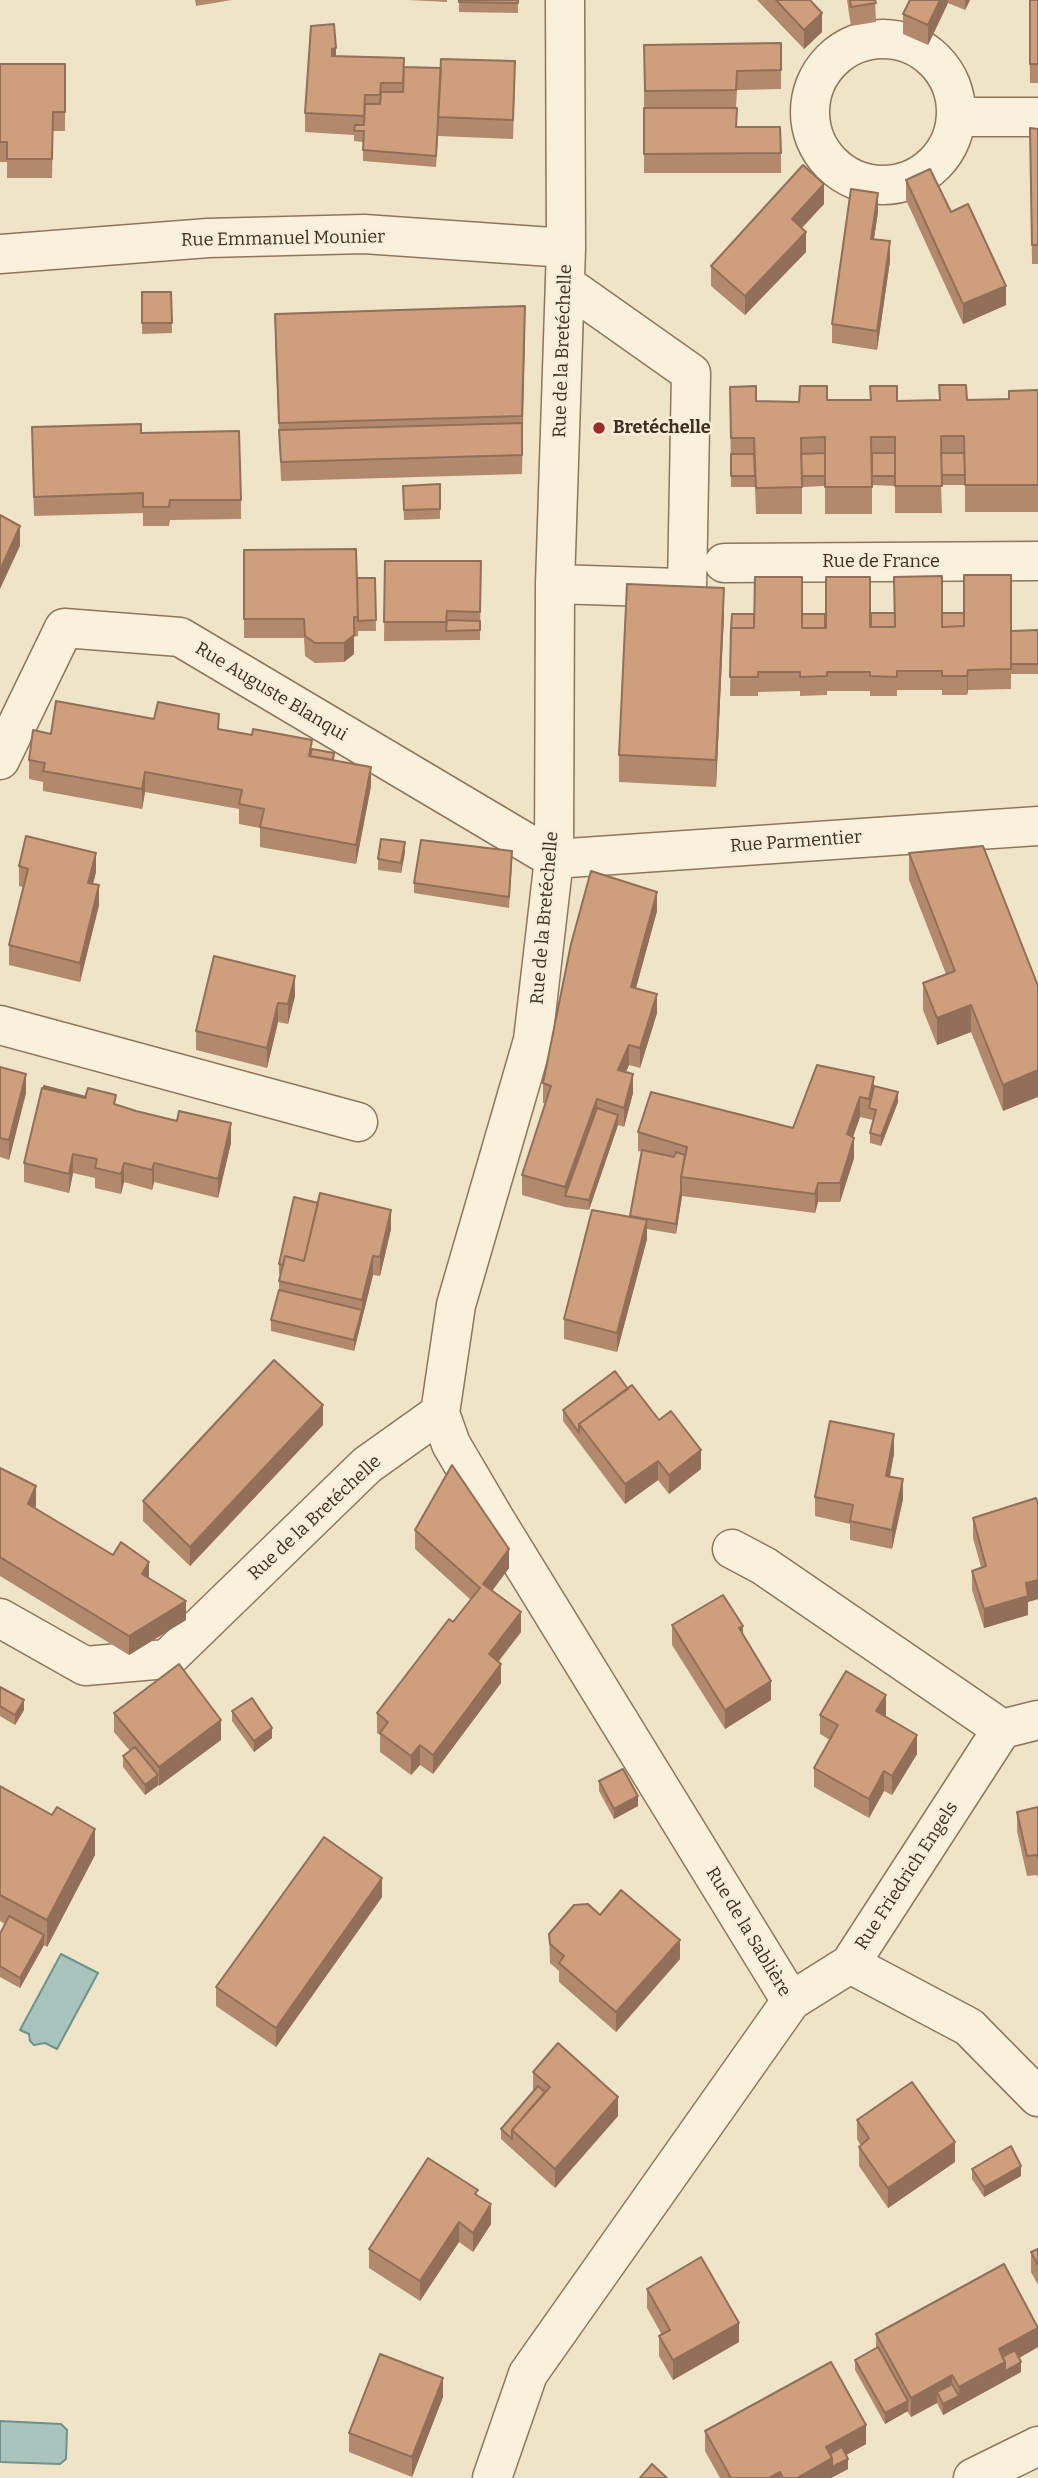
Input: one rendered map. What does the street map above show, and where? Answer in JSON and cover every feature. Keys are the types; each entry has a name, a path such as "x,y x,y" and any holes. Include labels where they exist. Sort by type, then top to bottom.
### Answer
{"street":[{"name":"Rue de la Bretéchelle","path":"0,1618 85,1666 167,1659 367,1465 440,1413 456,1305 533,1040 554,859 555,584 566,266 565,0"},
{"path":"956,117 1038,117"},
{"name":"Rue Emmanuel Mounier","path":"0,254 208,238 364,234 566,266"},
{"path":"566,266 691,373 711,580"},
{"name":"Rue de France","path":"555,584 711,580 1038,561"},
{"name":"Rue Auguste Blanqui","path":"0,760 64,628 180,637 554,859"},
{"name":"Rue Parmentier","path":"554,859 1038,826"},
{"path":"0,1024 358,1122"},
{"name":"Rue de la Sablière","path":"440,1413 451,1444 495,1519 791,2001 528,2374 492,2478"},
{"name":"Rue Friedrich Engels","path":"733,1549 1020,1725 850,1964 791,2001"},
{"path":"850,1964 969,2026 1038,2097"},
{"path":"980,2476 1038,2446"}],"water":[{"path":"61,1954 98,1973 57,2049 45,2043 34,2045 29,2034 20,2030"},
{"path":"0,2421 61,2424 67,2430 66,2459 60,2464 0,2462"}],"building":[{"path":"518,0 518,3 459,2"},
{"path":"776,0 810,0 822,13 804,30"},
{"path":"850,0 875,0 876,3 851,7"},
{"path":"910,0 940,0 928,25 903,14"},
{"path":"1030,0 1038,0 1038,64 1030,64"},
{"path":"334,24 336,48 332,49 332,56 404,58 403,83 381,83 380,95 365,95 364,116 305,113 311,26"},
{"path":"781,43 781,70 737,71 736,90 645,91 644,45"},
{"path":"441,59 515,61 513,120 438,117"},
{"path":"0,64 65,64 65,112 53,112 52,159 7,159 7,142 0,142"},
{"path":"404,67 441,68 436,156 363,150 364,131 354,131 355,125 364,125 365,104 380,104 381,92 403,92"},
{"path":"644,108 737,108 736,127 780,127 781,153 644,154"},
{"path":"1030,128 1038,129 1038,245 1032,245"},
{"path":"803,165 824,184 792,219 806,232 745,296 711,266"},
{"path":"930,169 951,212 968,204 1006,286 963,304 906,180"},
{"path":"851,189 878,193 871,239 890,241 877,331 832,324"},
{"path":"142,292 171,292 172,323 142,323"},
{"path":"525,306 522,416 279,423 275,314"},
{"path":"939,385 966,385 967,400 1009,399 1009,391 1038,390 1038,485 965,485 964,436 941,436 942,486 895,486 895,437 871,437 872,487 825,487 825,437 801,438 802,487 756,488 754,438 731,438 730,387 756,386 756,401 799,402 800,386 827,386 827,400 871,400 870,386 897,386 897,401 940,400"},
{"path":"522,423 522,455 281,462 279,430"},
{"path":"141,424 141,433 239,431 241,500 170,500 169,507 143,507 143,493 34,497 32,427"},
{"path":"825,453 825,476 802,476 801,454"},
{"path":"872,453 895,453 895,476 872,476"},
{"path":"941,453 964,453 965,475 942,475"},
{"path":"731,454 754,454 755,476 731,476"},
{"path":"440,484 440,509 404,510 403,486"},
{"path":"0,515 20,526 0,570"},
{"path":"356,549 358,617 354,617 354,635 344,643 315,643 305,636 304,619 244,619 244,550"},
{"path":"385,561 481,561 480,612 447,611 446,622 384,622"},
{"path":"964,575 1011,575 1011,669 968,670 967,676 942,676 942,671 897,671 897,677 870,676 870,672 827,672 827,676 800,677 800,672 758,672 758,677 730,677 731,628 754,628 755,577 802,577 802,628 826,628 826,577 870,577 870,627 895,627 894,577 942,576 942,627 964,626"},
{"path":"357,578 375,578 376,620 358,621"},
{"path":"627,584 724,588 716,760 619,755"},
{"path":"871,613 895,613 895,627 871,627"},
{"path":"942,613 964,613 964,626 942,627"},
{"path":"732,614 754,614 754,628 731,628"},
{"path":"802,614 825,614 825,628 802,628"},
{"path":"447,620 480,621 480,630 446,631"},
{"path":"1038,630 1038,664 1011,664 1011,631"},
{"path":"56,701 154,719 158,702 219,714 218,729 252,735 253,729 312,740 309,756 371,767 356,845 260,827 264,809 239,804 242,790 145,772 142,789 43,771 45,763 29,760 33,730 51,734"},
{"path":"312,749 334,753 333,760 310,756"},
{"path":"26,836 96,853 88,883 99,885 80,963 9,945 28,869 19,866"},
{"path":"381,839 405,842 401,863 378,859"},
{"path":"421,840 512,851 509,897 414,883"},
{"path":"983,846 1038,986 1038,1070 1003,1085 971,1005 937,1018 923,983 955,971 909,853"},
{"path":"591,871 657,892 631,987 657,994 640,1048 629,1045 618,1070 633,1074 624,1108 597,1099 565,1187 522,1175 551,1086 543,1083 571,944"},
{"path":"214,956 295,976 288,1004 278,1003 267,1048 196,1031"},
{"path":"817,1065 874,1077 869,1099 860,1097 847,1134 854,1138 840,1183 818,1183 815,1194 681,1177 687,1147 638,1132 651,1092 793,1128"},
{"path":"0,1067 26,1074 9,1140 0,1138"},
{"path":"44,1086 86,1097 44,1088"},
{"path":"874,1086 898,1092 881,1136 870,1133 876,1110 869,1108"},
{"path":"42,1088 85,1098 88,1088 116,1095 114,1104 136,1111 177,1121 179,1111 231,1123 218,1179 154,1163 152,1170 124,1163 121,1174 95,1168 97,1159 73,1154 69,1174 24,1163"},
{"path":"597,1108 618,1115 589,1200 565,1196"},
{"path":"642,1150 674,1157 676,1152 685,1155 676,1224 630,1216"},
{"path":"320,1193 391,1210 380,1257 373,1256 362,1300 279,1281 285,1256 304,1261"},
{"path":"294,1197 318,1203 304,1261 285,1256 283,1265 279,1264"},
{"path":"592,1210 647,1220 617,1333 564,1319"},
{"path":"279,1290 362,1310 354,1340 271,1320"},
{"path":"274,1360 323,1405 190,1547 143,1501"},
{"path":"615,1371 628,1389 579,1424 579,1433 563,1410"},
{"path":"632,1385 659,1420 671,1411 701,1450 669,1475 658,1461 625,1484 579,1424"},
{"path":"830,1421 894,1434 886,1476 903,1479 892,1530 850,1521 853,1505 815,1497"},
{"path":"452,1465 509,1549 483,1584 521,1612 489,1654 501,1664 433,1755 420,1745 411,1756 380,1733 388,1722 377,1713 449,1619 453,1622 480,1588 415,1530"},
{"path":"0,1468 36,1486 28,1504 113,1555 121,1542 149,1562 142,1574 186,1601 129,1636 0,1557"},
{"path":"1036,1498 1038,1580 1026,1583 1028,1596 984,1609 972,1571 986,1566 973,1518"},
{"path":"723,1595 743,1626 739,1628 771,1681 725,1710 672,1625"},
{"path":"179,1664 221,1720 159,1767 114,1713"},
{"path":"846,1671 886,1695 876,1711 917,1735 892,1776 884,1771 869,1799 814,1768 838,1725 820,1715"},
{"path":"0,1687 24,1700 15,1715 0,1706"},
{"path":"252,1698 272,1728 254,1741 232,1711"},
{"path":"135,1747 158,1775 145,1785 123,1756"},
{"path":"623,1769 638,1796 614,1809 599,1781"},
{"path":"0,1786 52,1815 57,1807 95,1829 47,1920 0,1895"},
{"path":"1038,1807 1038,1858 1037,1855 1027,1856 1017,1812"},
{"path":"324,1837 382,1878 276,2028 216,1987"},
{"path":"621,1890 680,1940 616,2012 559,1963 564,1956 550,1944 549,1934 574,1905 588,1904 600,1915"},
{"path":"9,1916 44,1935 20,1978 0,1966 0,1934"},
{"path":"558,2043 618,2097 555,2169 512,2130 550,2087 533,2072"},
{"path":"912,2082 955,2142 888,2188 859,2147 869,2138 857,2120"},
{"path":"538,2086 545,2092 512,2130 512,2139 501,2129"},
{"path":"1011,2146 1021,2166 984,2187 972,2169"},
{"path":"428,2158 478,2190 475,2194 491,2204 473,2233 459,2222 420,2281 369,2249"},
{"path":"1038,2249 1038,2265 1031,2252"},
{"path":"701,2257 739,2323 673,2360 659,2336 670,2330 647,2289"},
{"path":"1004,2264 1038,2328 999,2349 1005,2362 959,2387 952,2375 911,2398 876,2334"},
{"path":"878,2347 908,2401 885,2413 855,2360"},
{"path":"1015,2350 1021,2362 1005,2371 1002,2357"},
{"path":"380,2354 443,2378 412,2457 349,2433"},
{"path":"831,2362 866,2425 826,2447 832,2458 797,2478 783,2478 780,2472 769,2478 731,2478 705,2431"},
{"path":"952,2384 959,2396 943,2404 937,2392"},
{"path":"842,2447 848,2459 832,2467 830,2454"},
{"path":"652,2464 667,2478 640,2478"}],"place":[{"name":"Bretéchelle","path":"599,428"}]}
